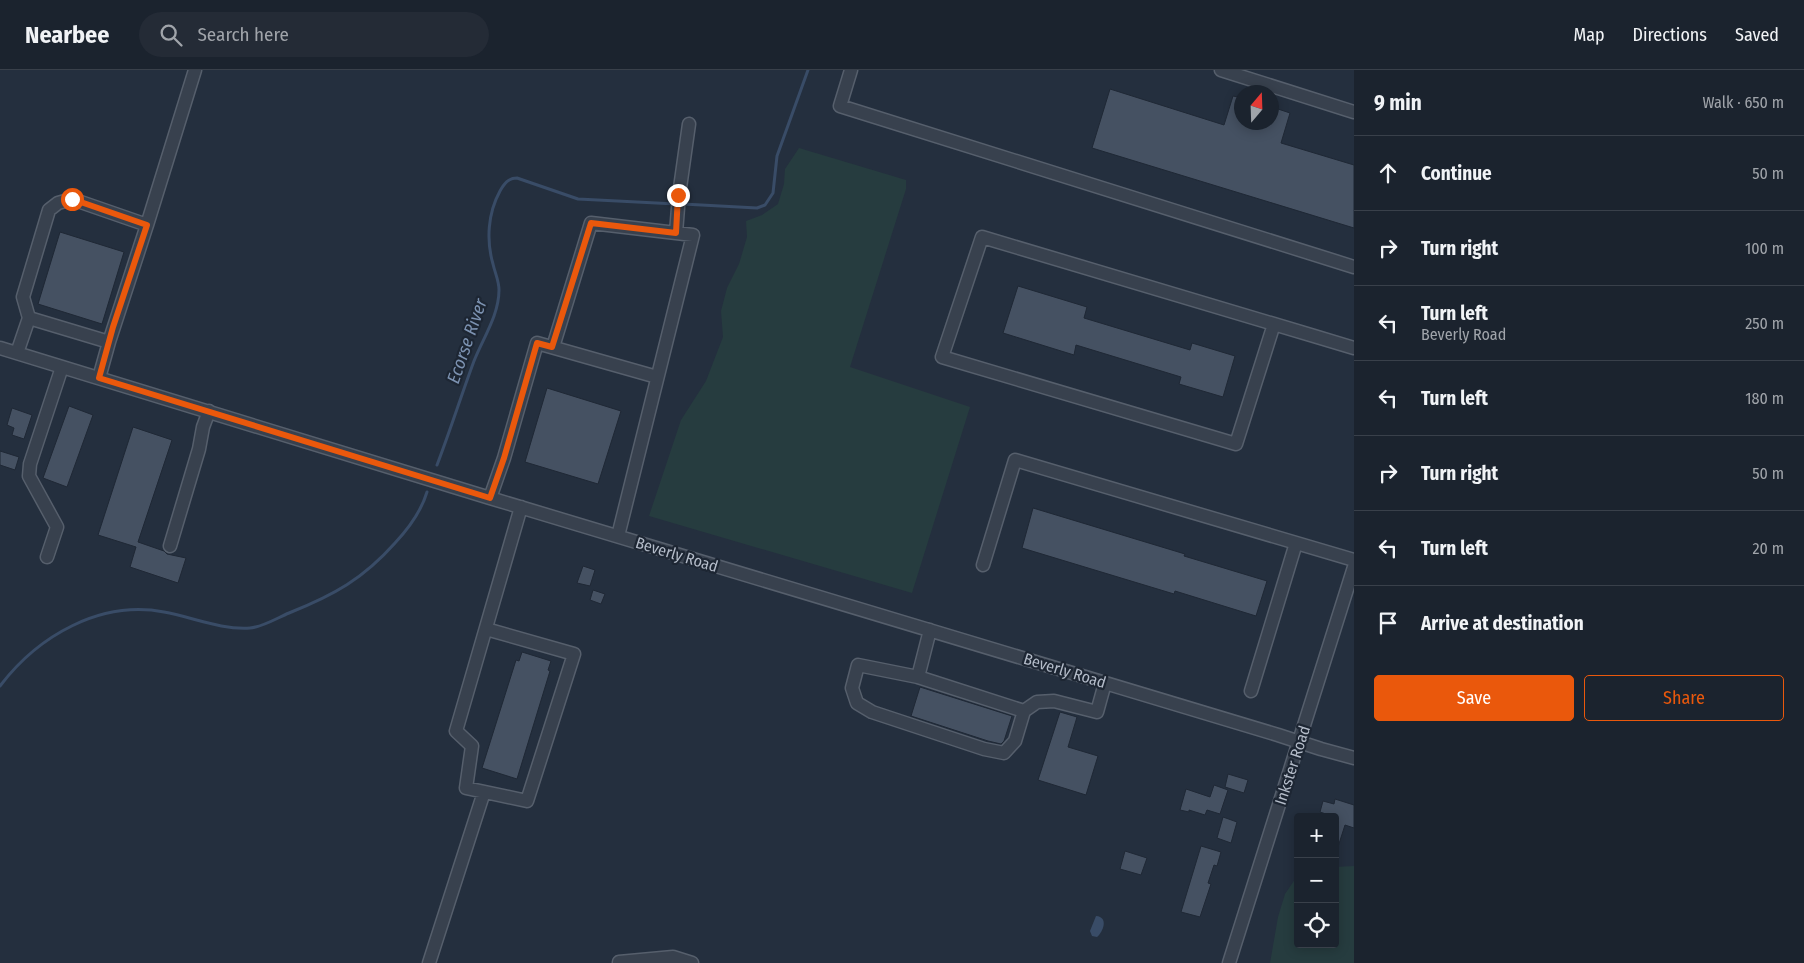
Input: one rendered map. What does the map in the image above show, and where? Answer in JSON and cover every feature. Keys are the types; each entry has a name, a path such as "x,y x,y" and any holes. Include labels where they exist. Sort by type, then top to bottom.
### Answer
{"street":[{"path":"99,378 195,70"},
{"path":"851,70 840,106 1354,267"},
{"path":"1221,70 1354,112"},
{"path":"676,233 678,195 689,124"},
{"path":"17,353 29,318 23,297 49,210 58,203 72,199 147,225"},
{"path":"552,347 591,223 693,235 618,536"},
{"path":"1274,324 1236,444 942,357 982,237 1274,324 1354,348"},
{"path":"29,318 109,342"},
{"path":"490,498 504,458 537,343 657,377"},
{"name":"Beverly Road","path":"0,348 490,498 1354,758"},
{"path":"47,557 57,527 29,476 30,464 62,367"},
{"path":"170,546 199,449 202,427 208,411"},
{"path":"982,565 1015,460 1354,560"},
{"path":"486,629 574,654 527,801 466,788 472,746 456,730 521,507"},
{"path":"1250,691 1296,543"},
{"name":"Inkster Road","path":"1229,963 1354,567"},
{"path":"918,677 930,630"},
{"path":"1024,711 918,677 858,665 852,688 857,703 872,712 984,749 1004,752 1015,741 1024,711 1037,702 1054,701 1097,712 1105,683"},
{"path":"429,963 484,792"},
{"path":"619,962 673,957 692,963"}],"green space":[{"path":"799,148 906,180 906,189 850,367 970,407 912,593 649,516 681,420 706,381 723,337 721,311 727,288 739,264 747,237 746,221 762,215 778,204 784,184 785,169"},
{"path":"1354,866 1354,963 1270,963 1278,917 1285,894 1294,881 1294,948 1339,948 1339,867"}],"water":[{"path":"1096,916 1100,917 1104,922 1103,928 1097,937 1092,936 1090,931"}],"building":[{"path":"1110,89 1224,125 1234,96 1234,130 1279,130 1279,109 1290,113 1281,143 1354,165 1354,228 1092,148"},
{"path":"60,232 124,252 102,324 38,304"},
{"path":"1018,286 1087,307 1084,318 1190,350 1192,343 1235,356 1223,397 1179,384 1181,377 1076,345 1074,355 1003,333"},
{"path":"547,388 621,411 598,484 525,462"},
{"path":"69,406 93,415 67,487 43,478"},
{"path":"12,408 32,415 24,439 12,435 14,428 7,425"},
{"path":"133,427 172,440 138,542 164,551 167,554 186,558 178,583 130,567 136,547 98,535"},
{"path":"0,451 19,457 15,470 0,465"},
{"path":"1033,508 1267,581 1256,616 1175,591 1174,594 1022,548"},
{"path":"583,566 595,570 590,586 577,583"},
{"path":"593,590 605,594 601,604 590,600"},
{"path":"522,652 551,661 548,670 550,671 517,779 482,768 516,660 519,661"},
{"path":"920,687 1012,716 1004,741 1001,744 988,741 911,716"},
{"path":"1060,712 1077,717 1068,747 1098,756 1086,795 1038,780"},
{"path":"1228,774 1248,780 1244,793 1225,787"},
{"path":"1214,785 1228,790 1220,814 1207,810 1205,815 1189,810 1189,812 1180,810 1186,789 1210,797"},
{"path":"1335,799 1354,805 1354,828 1345,825 1339,844 1339,813 1320,812 1323,801 1334,804"},
{"path":"1223,817 1237,822 1231,843 1217,838"},
{"path":"1201,846 1221,852 1217,866 1214,865 1208,883 1211,884 1200,917 1181,912"},
{"path":"1125,851 1147,858 1141,875 1120,869"}],"waterway":[{"name":"Ecorse River","path":"683,204 757,208 765,205 773,193 777,156 808,70"},
{"name":"Ecorse River","path":"437,465 474,361 496,308 499,287 489,246 489,227 496,199 505,184 509,180 517,178 578,199 676,204"},
{"name":"Ecorse River","path":"0,686 15,668 52,637 94,617 117,611 140,610 175,614 228,627 250,628 265,624 320,600 347,585 383,556 414,519 427,492"}],"route":[{"path":"72,199 147,225 113,327 99,378 490,498 504,458 537,343 552,347 591,223 676,233 678,195"}]}
